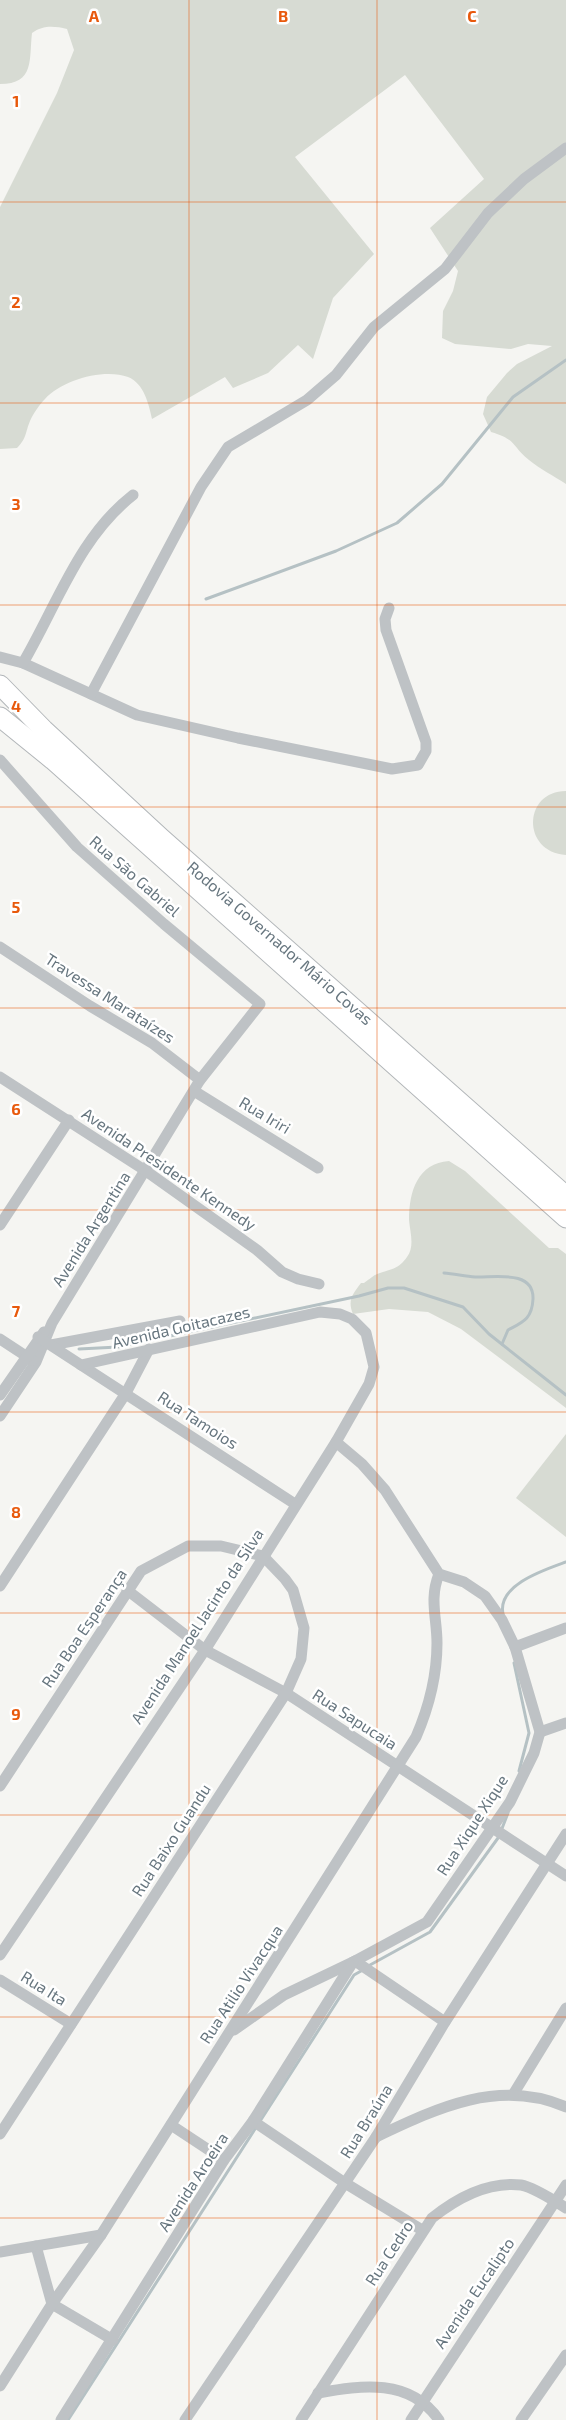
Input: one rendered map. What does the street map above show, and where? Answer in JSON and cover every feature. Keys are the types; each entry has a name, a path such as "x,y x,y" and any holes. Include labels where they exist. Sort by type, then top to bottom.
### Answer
{"main road":[{"name":"Rodovia Governador Mário Covas","path":"0,685 44,730 161,838 566,1196"},
{"name":"Rodovia Governador Mário Covas","path":"0,717 53,760 566,1218"}],"street":[{"path":"90,694 200,487 228,446 307,400 336,375 374,327 445,269 488,213 524,179 566,148"},
{"path":"24,662 74,568 99,528 118,507 133,495"},
{"path":"0,657 24,662 137,715 238,738 392,769 418,765 426,752 426,742 386,630 385,619 389,608"},
{"name":"Rua São Gabriel","path":"0,760 76,847 260,1004"},
{"name":"Travessa Marataízes","path":"0,947 90,1006 152,1043 200,1080"},
{"name":"Avenida Argentina","path":"0,1395 45,1342 52,1324 200,1080 260,1004"},
{"name":"Avenida Presidente Kennedy","path":"0,1078 69,1120 146,1171 258,1250 282,1272 298,1279 319,1284"},
{"name":"Rua Iriri","path":"194,1091 318,1168"},
{"path":"0,1225 69,1120"},
{"name":"Avenida Goitacazes","path":"81,1366 149,1349 320,1312 340,1314"},
{"name":"Avenida Manoel Jacinto da Silva","path":"0,1955 205,1650 295,1504 336,1442 370,1384 374,1367 366,1333 352,1320 340,1314"},
{"path":"45,1342 180,1322"},
{"path":"0,1340 31,1359"},
{"path":"45,1342 81,1366"},
{"path":"0,1586 126,1393 149,1349"},
{"name":"Avenida Argentina","path":"0,1416 31,1359"},
{"name":"Rua Tamoios","path":"81,1366 126,1393 295,1504"},
{"path":"336,1442 362,1464 385,1490 439,1574 464,1582 485,1596 502,1620 515,1647 540,1732 566,1724"},
{"name":"Rua Boa Esperança","path":"0,1786 141,1571 188,1546 221,1546 263,1556"},
{"name":"Rua Baixo Guandu","path":"0,2134 286,1694 301,1659 304,1628 293,1590 276,1567 263,1556"},
{"name":"Rua Atilio Vivacqua","path":"0,2386 52,2304 101,2235 400,1766 416,1737 428,1710 434,1684 437,1643 433,1589 439,1574"},
{"name":"Rua Sapucaia","path":"127,1590 205,1650 286,1694 400,1766 566,1876"},
{"path":"515,1647 566,1628"},
{"name":"Rua Xique Xique","path":"229,2034 284,1995 354,1961 427,1922 510,1802 530,1761 540,1732"},
{"name":"Rua Braúna","path":"185,2420 376,2137 445,2022 566,1834"},
{"path":"354,1961 445,2022"},
{"name":"Avenida Aroeira","path":"62,2420 224,2160 258,2124 354,1961"},
{"name":"Rua Ita","path":"0,1980 71,2024"},
{"path":"514,2093 566,2008"},
{"path":"376,2137 426,2113 480,2097 514,2093 566,2107"},
{"path":"258,2124 345,2183 422,2230"},
{"path":"171,2125 224,2160"},
{"name":"Rua Cedro","path":"301,2420 422,2230 432,2218 453,2202 486,2187 522,2185 566,2208"},
{"name":"Avenida Eucalipto","path":"412,2420 566,2185"},
{"path":"0,2252 101,2235"},
{"path":"36,2246 52,2304 113,2340"},
{"path":"521,2420 566,2355"},
{"path":"318,2393 374,2386 396,2390 423,2401 439,2420"}],"shaded area":[{"path":"0,0 566,0 566,484 529,460 506,438 491,432 483,414 487,397 507,373 517,364 552,346 528,344 511,349 455,344 442,338 443,311 453,291 458,271 430,228 484,179 405,75 295,157 374,254 333,298 313,359 298,345 268,373 233,388 225,377 152,419 142,389 134,380 128,377 107,374 72,381 52,392 39,406 30,421 24,438 17,448 0,449 0,207 57,93 74,50 67,29 49,27 36,30 32,33 30,61 25,75 11,83 0,84"},
{"path":"566,791 566,855 551,851 541,844 535,833 533,822 535,810 542,801 552,794"},
{"path":"449,1161 465,1171 549,1248 558,1248 566,1254 566,1408 461,1329 428,1312 389,1309 353,1314 351,1301 353,1294 361,1283 396,1267 403,1262 409,1253 411,1234 409,1209 417,1180 430,1167"},
{"path":"566,1434 566,1537 516,1498"}],"waterway":[{"path":"206,599 336,551 397,523 442,484 513,397 566,360"},
{"path":"444,1273 475,1277 511,1277 520,1279 532,1289 533,1299 529,1315 522,1322 508,1330 502,1344"},
{"path":"79,1349 118,1347 359,1296 388,1288 404,1288 463,1307 489,1334 566,1395"},
{"path":"503,1614 503,1604 507,1595 514,1587 535,1574 566,1562"},
{"path":"514,1663 529,1733 519,1771"},
{"path":"501,1831 508,1813"},
{"path":"370,1965 430,1932 498,1838"},
{"path":"68,2420 354,1975 361,1971"}]}
